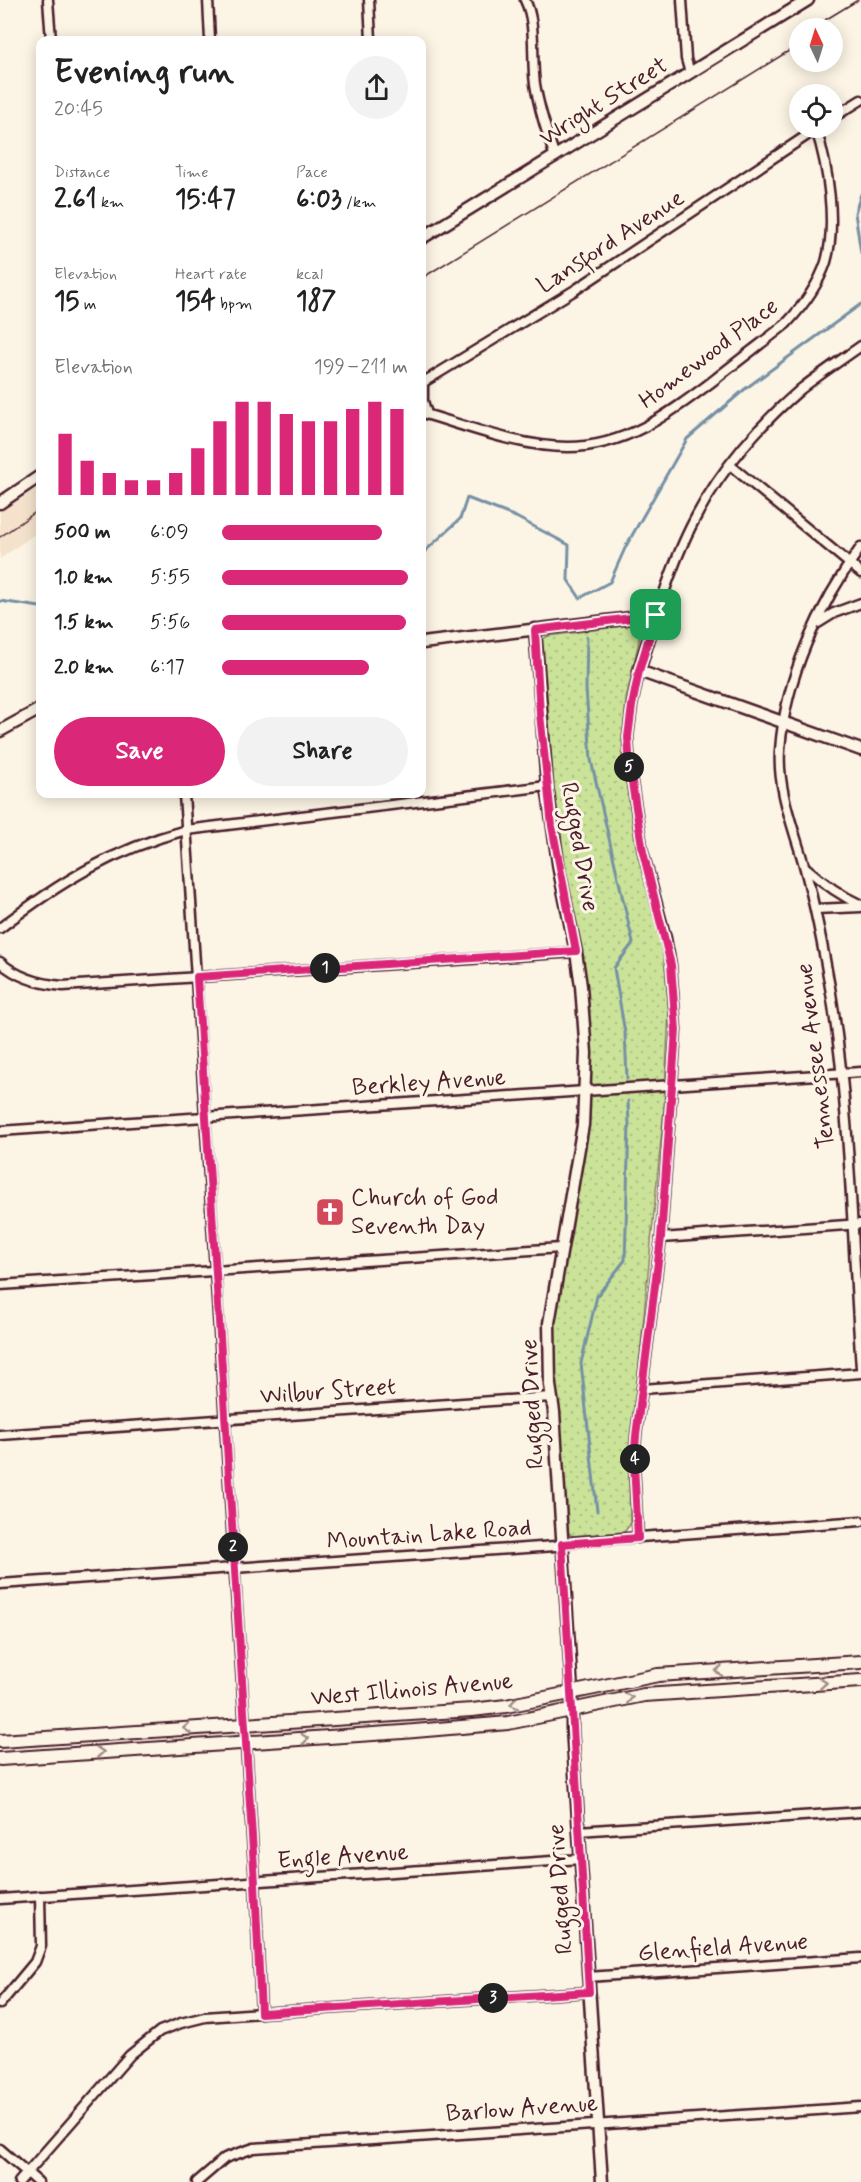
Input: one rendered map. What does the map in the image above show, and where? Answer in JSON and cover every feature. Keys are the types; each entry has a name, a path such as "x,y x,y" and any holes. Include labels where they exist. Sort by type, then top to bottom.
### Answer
{"main road":[{"name":"West Illinois Avenue","path":"0,1741 506,1706 658,1675 861,1662"},
{"path":"742,1670 744,1688"},
{"name":"West Illinois Avenue","path":"0,1759 508,1723 644,1695 861,1681"},
{"path":"403,1714 404,1732"},
{"path":"75,1736 76,1754"}],"street":[{"path":"48,0 51,36"},
{"path":"208,0 210,36"},
{"path":"369,0 372,36"},
{"path":"525,0 531,24 540,111 555,157"},
{"path":"682,0 686,58 690,73"},
{"name":"Wright Street","path":"426,236 807,0"},
{"path":"843,111 861,100"},
{"name":"Lansford Avenue","path":"426,381 575,290 802,138"},
{"name":"Homewood Place","path":"426,414 520,441 568,447 600,444 629,435 669,414 786,324 803,306 816,284 826,262 830,239 830,204 820,138"},
{"path":"638,1538 634,1464 661,1238 676,1030 671,965 643,852 630,770 628,737 632,706 639,671 656,615 682,546 696,517 730,465 764,425 801,389 861,346"},
{"path":"730,465 861,573"},
{"path":"0,503 36,479"},
{"name":"Tennessee Avenue","path":"861,547 849,564 817,623 788,695 780,754 789,819 816,909 842,1074 856,1224 861,1368"},
{"path":"817,623 834,613 861,603"},
{"path":"426,643 656,615"},
{"name":"Rugged Drive","path":"535,630 547,786 559,870 576,951 584,1020 583,1125 549,1323 551,1397 572,1692 578,1831 602,2182"},
{"path":"639,671 861,750"},
{"path":"0,731 36,712"},
{"path":"0,928 61,884 98,862 137,845 186,831 547,786"},
{"path":"184,798 245,1724 261,2013"},
{"path":"804,866 840,896 861,906"},
{"path":"816,909 861,906"},
{"path":"0,962 22,977 41,984 63,986 576,951"},
{"name":"Berkley Avenue","path":"0,1131 861,1072"},
{"path":"661,1238 856,1224"},
{"path":"0,1285 561,1248"},
{"path":"642,1389 861,1373"},
{"name":"Wilbur Street","path":"0,1435 551,1397"},
{"name":"Mountain Lake Road","path":"0,1584 235,1569 861,1521"},
{"path":"578,1831 861,1812"},
{"name":"Engle Avenue","path":"0,1899 581,1859"},
{"path":"0,2004 35,1962 41,1946 40,1896"},
{"name":"Glenfield Avenue","path":"588,1977 861,1958"},
{"path":"19,2182 130,2055 160,2031 181,2023 205,2017 589,1992"},
{"name":"Barlow Avenue","path":"197,2182 225,2158 255,2148 861,2107"},
{"path":"0,2149 38,2182"}],"shaded area":[{"path":"36,489 36,533 0,559 0,512"}],"green space":[{"path":"631,625 640,630 640,636 626,699 622,755 638,855 665,963 669,1012 664,1109 629,1469 630,1525 624,1532 572,1536 566,1530 554,1364 555,1322 564,1254 590,1116 589,1025 586,976 565,869 548,750 541,644 548,636"}],"waterway":[{"path":"861,194 855,213 861,253"},
{"path":"426,550 460,519 467,498 516,517 569,545 568,580 580,598 610,582 626,546 687,439 745,389 861,304"},
{"path":"0,601 36,606"},
{"path":"587,637 586,688 591,760 633,943 614,968 625,1033 627,1079"},
{"path":"597,1511 581,1363 597,1296 625,1260 628,1101"}],"tram line":[{"path":"828,18 858,0"},
{"path":"426,276 789,51"},
{"path":"0,537 36,512"}],"place":[{"name":"Church of God Seventh Day","path":"330,1212"}],"route":[{"path":"656,615 639,671 628,737 636,818 671,965 676,1030 661,1238 636,1436 634,1464 638,1538 562,1544 589,1992 261,2013 255,1883 197,977 576,951 552,826 540,714 535,630 656,615"}]}
